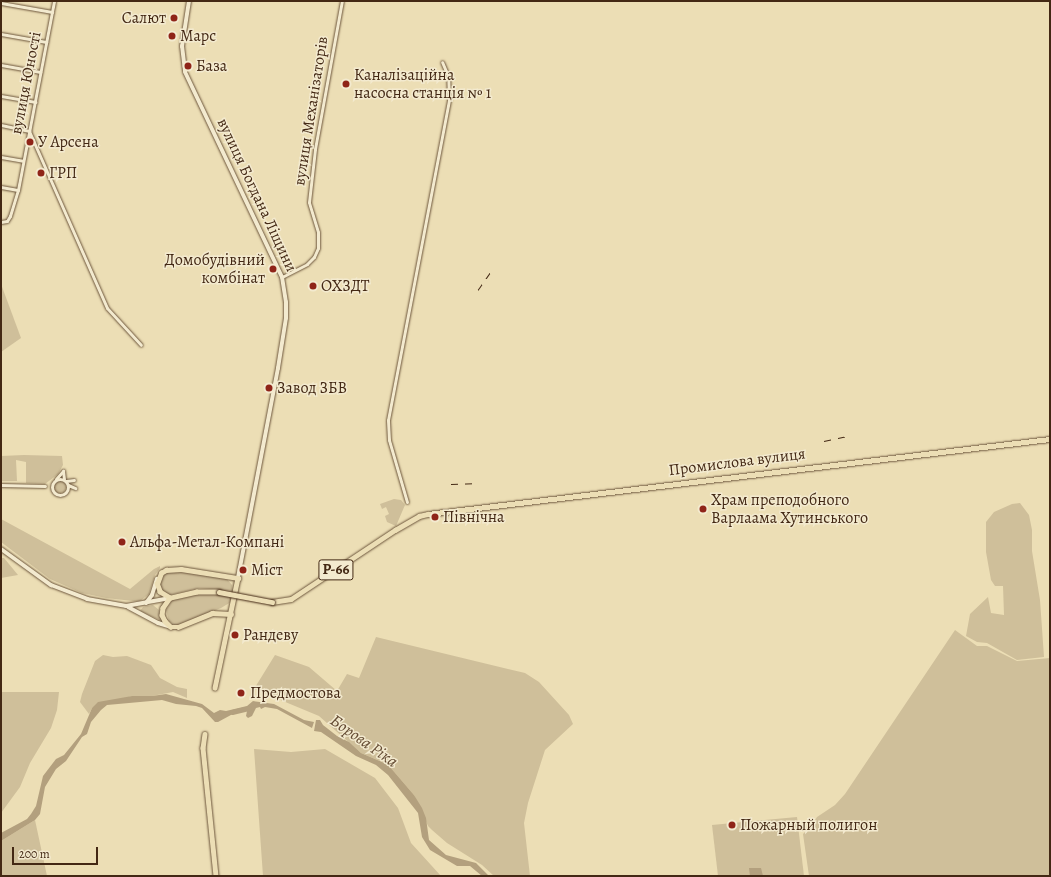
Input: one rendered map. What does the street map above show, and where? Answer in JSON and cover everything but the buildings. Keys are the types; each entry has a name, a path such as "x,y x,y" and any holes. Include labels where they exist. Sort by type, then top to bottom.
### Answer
{"main road":[{"name":"вулиця Богдана Ліщини","path":"189,1 182,46 185,72 282,277 286,302 284,335 238,578"},
{"name":"Промислова вулиця","path":"170,598 197,592 219,592 272,602 292,599 395,530 419,516 428,514 1050,439"},
{"path":"1,549 44,581 73,594 126,606 158,623 171,627 184,626 212,613 231,614"},
{"path":"146,604 152,595 157,579 164,571 171,569 238,578 215,688"},
{"path":"157,579 158,590 170,598"},
{"path":"126,606 146,604 170,598"},
{"path":"170,598 162,612 165,621 171,627"},
{"path":"205,734 203,748 216,876"}],"street":[{"name":"вулиця Юності","path":"1,222 7,221 10,216 18,190 54,1"},
{"name":"вулиця Механізаторів","path":"282,277 307,264 314,257 318,248 318,232 309,202 315,149 342,1"},
{"path":"1,3 52,12"},
{"path":"1,34 46,42"},
{"path":"407,502 389,440 388,420 449,100 448,76 442,62"},
{"path":"1,64 40,72"},
{"path":"1,96 35,102"},
{"path":"1,125 29,131 107,308 141,345"},
{"path":"1,157 23,161"},
{"path":"1,187 18,190"},
{"path":"1,485 45,486 52,483 63,472 68,489 65,494 61,495 45,486"},
{"path":"56,479 66,482 75,488 68,489"},
{"path":"52,483 53,491"}],"shaded area":[{"path":"1,284 21,338 1,352"},
{"path":"1,456 62,456 63,465 58,474 45,484 26,483 26,462 16,460 17,481 1,481"},
{"path":"62,481 65,482 65,492 58,493 55,492 54,485 55,482"},
{"path":"394,499 401,500 405,505 396,526 387,522 385,516 389,514 386,507 382,509 380,504"},
{"path":"1020,503 1029,515 1032,530 1032,551 1040,600 1044,657 1017,660 987,643 977,642 966,636 970,614 988,597 991,613 1004,615 1003,586 995,586 991,580 986,552 986,522 994,512 1012,504"},
{"path":"1,519 130,589 154,569 160,566 160,568 155,575 149,594 140,601 106,598 82,593 50,579 1,542"},
{"path":"1,558 4,558 18,575 1,578"},
{"path":"180,570 226,578 232,585 233,591 199,588 169,595 162,592 159,586 159,579 165,571"},
{"path":"208,593 232,598 231,602 221,608 180,625 174,625 169,621 166,610 172,600 193,594"},
{"path":"153,605 159,610 162,621 140,611 143,607"},
{"path":"955,630 977,646 987,646 1017,661 1050,658 1050,876 809,876 803,834 807,830 813,830 812,825 817,817 835,805 845,794"},
{"path":"376,637 525,673 539,682 569,715 573,724 545,750 528,803 524,823 530,876 494,876 482,865 447,843 428,826 414,795 390,767 361,753 319,716 254,689 275,655 309,667 337,691 347,674 359,678"},
{"path":"103,655 113,657 127,656 151,665 160,678 177,687 187,689 187,698 173,692 152,696 132,696 92,708 89,714 80,702 95,661"},
{"path":"1,692 59,692 57,710 51,728 30,763 20,787 1,813"},
{"path":"166,694 202,704 214,713 220,710 226,711 247,706 253,701 274,704 304,720 314,722 312,728 277,709 265,707 261,709 260,707 256,708 252,716 248,718 246,716 247,711 242,709 218,722 215,722 202,708 162,700 107,705 91,722 87,734 82,737 66,761 56,769 45,787 40,814 35,820 1,841 1,833 27,819 31,814 36,806 43,776 56,759 64,755 81,734 92,708 98,702 132,696"},
{"path":"316,720 320,720 323,725 337,736 349,742 361,753 390,767 414,795 422,808 426,818 429,840 446,855 476,863 489,876 482,876 470,866 457,866 430,850 422,837 418,813 388,775 376,765 356,756 321,732 314,731"},
{"path":"254,749 291,752 325,749 375,778 398,808 411,843 441,876 263,876"},
{"path":"797,817 804,876 718,876 712,825"},
{"path":"35,820 47,876 1,876 1,841"},
{"path":"749,868 761,868 763,876 750,876"}],"waterway":[{"name":"Борова Ріка","path":"232,712 249,708"}],"railway":[{"path":"478,290 492,270"},
{"path":"824,441 847,436"},
{"path":"451,484 474,483"}],"place":[{"name":"Салют","path":"174,18"},
{"name":"Марс","path":"172,36"},
{"name":"База","path":"188,66"},
{"name":"Каналізаційна насосна станція № 1","path":"346,84"},
{"name":"У Арсена","path":"30,142"},
{"name":"ГРП","path":"41,173"},
{"name":"Домобудівний комбінат","path":"273,269"},
{"name":"ОХЗДТ","path":"313,286"},
{"name":"Завод ЗБВ","path":"269,388"},
{"name":"Храм преподобного Варлаама Хутинського","path":"703,509"},
{"name":"Північна","path":"435,517"},
{"name":"Альфа-Метал-Компані","path":"122,542"},
{"name":"Міст","path":"243,570"},
{"name":"Рандеву","path":"235,635"},
{"name":"Предмостова","path":"241,693"},
{"name":"Пожарный полигон","path":"732,825"}]}
